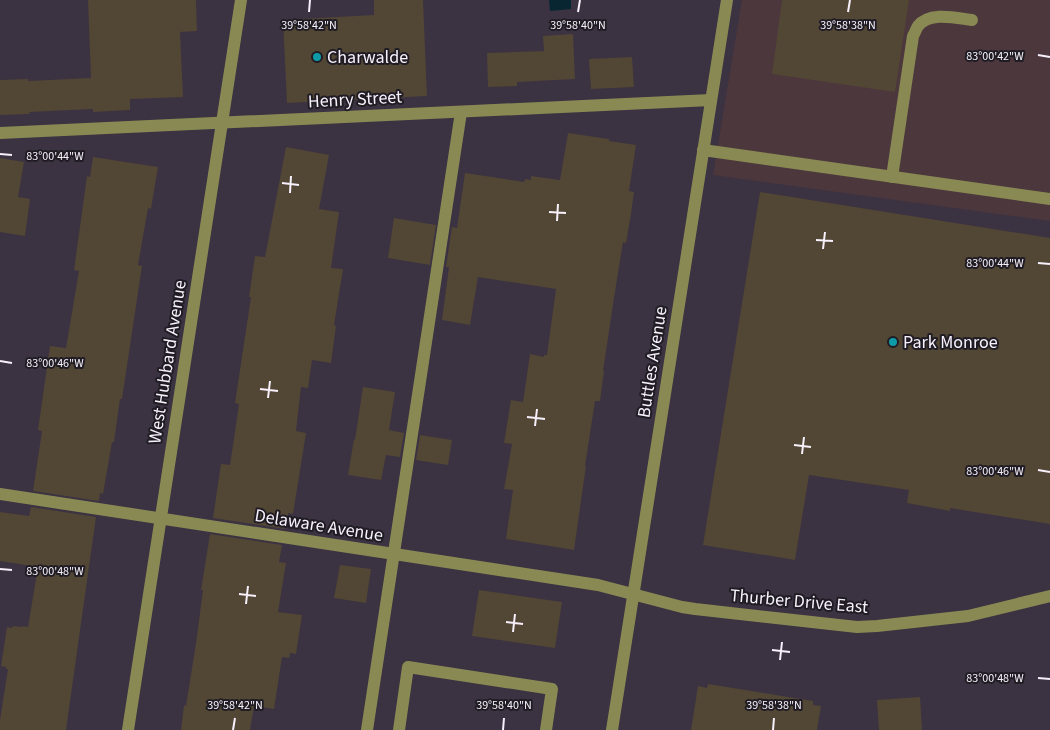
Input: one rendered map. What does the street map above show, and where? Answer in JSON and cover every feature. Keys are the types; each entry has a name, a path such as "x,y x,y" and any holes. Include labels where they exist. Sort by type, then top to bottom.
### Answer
{"street":[{"name":"West Hubbard Avenue","path":"128,730 241,0"},
{"name":"Buttles Avenue","path":"612,730 727,0"},
{"path":"892,176 913,36 916,30 927,19 938,17 972,20"},
{"name":"Henry Street","path":"0,133 712,100"},
{"path":"367,730 461,112"},
{"path":"703,150 1050,199"},
{"name":"Delaware Avenue","path":"0,494 598,585 633,594"},
{"name":"Thurber Drive East","path":"633,594 695,609 857,627 968,616 1050,596"},
{"path":"398,730 408,667 552,689 546,730"}],"shaded area":[{"path":"742,0 1050,0 1050,221 713,175"}],"water":[{"path":"549,0 571,0 571,9 550,11"}],"building":[{"path":"88,0 196,0 197,31 180,32 183,97 130,99 130,110 93,112 93,109 0,115 0,80 28,79 28,81 91,78"},
{"path":"374,0 423,0 427,96 287,103 283,20 374,15"},
{"path":"782,0 909,0 895,92 772,74"},
{"path":"573,34 575,79 517,82 517,86 488,87 487,53 544,51 543,36"},
{"path":"632,57 634,87 591,89 589,59"},
{"path":"568,133 636,145 629,191 634,192 631,214 626,243 623,242 600,401 595,401 574,550 506,539 513,490 504,489 512,444 504,443 511,400 523,402 530,354 544,357 544,355 547,355 556,289 478,277 470,325 442,320 449,267 446,267 452,227 457,228 465,173 524,182 525,179 531,180 531,176 560,180"},
{"path":"286,147 329,155 319,209 339,212 331,268 343,269 334,325 336,326 331,363 312,360 308,388 301,387 296,431 306,433 293,514 288,513 285,529 213,518 221,464 230,465 239,404 235,403 251,297 249,297 255,256 265,257"},
{"path":"93,157 158,167 151,209 148,208 138,265 142,266 122,399 120,399 114,442 112,442 103,494 100,493 99,501 33,491 42,431 38,430 50,346 66,348 79,271 74,270 87,176 90,177"},
{"path":"0,158 24,162 18,197 30,199 25,236 0,232"},
{"name":"Park Monroe","path":"760,192 1050,238 1050,524 950,508 950,511 907,503 909,490 809,475 795,560 703,545"},
{"path":"394,218 436,225 430,265 388,258"},
{"path":"363,387 395,392 389,430 404,433 400,457 386,455 381,480 348,475"},
{"path":"420,435 452,440 448,465 416,460"},
{"path":"31,507 96,517 66,730 0,730 8,669 1,666 7,627 28,627 38,567 0,561 0,512 29,516"},
{"path":"210,534 282,545 279,562 286,563 278,612 302,615 296,654 290,653 289,658 282,657 274,709 254,706 250,730 181,730 196,643 203,590 201,590"},
{"path":"340,565 371,569 366,603 334,598"},
{"path":"479,590 562,602 555,648 472,636"},
{"path":"708,684 813,701 813,705 821,706 817,730 691,730 698,686 707,688"},
{"path":"920,697 922,730 879,730 877,700"}],"place":[{"name":"Charwalde","path":"317,57"},
{"name":"Park Monroe","path":"893,342"}]}
